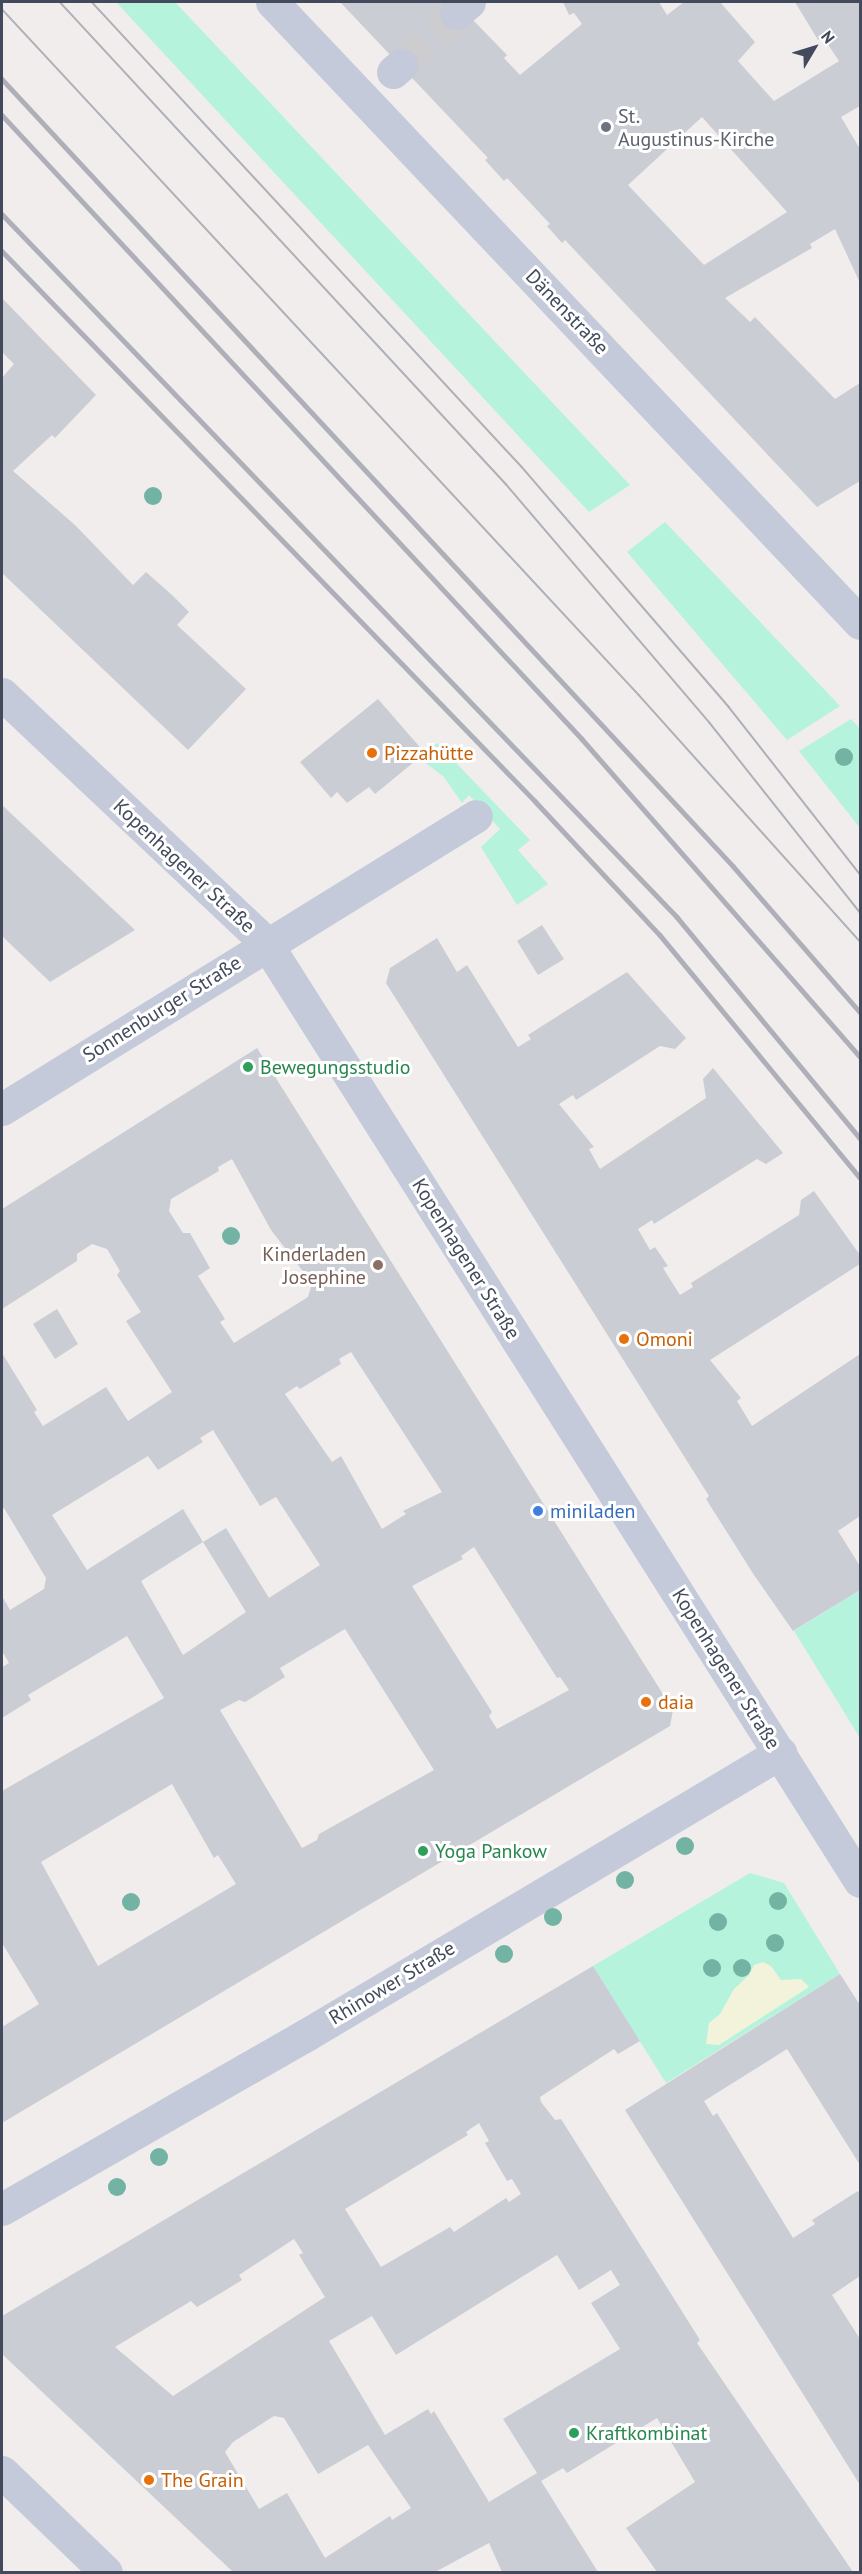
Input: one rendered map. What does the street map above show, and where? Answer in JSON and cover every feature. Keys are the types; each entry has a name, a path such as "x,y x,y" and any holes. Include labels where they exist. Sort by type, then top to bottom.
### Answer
{"street":[{"name":"Dänenstraße","path":"272,2 855,605"},
{"name":"Kopenhagener Straße","path":"2,694 266,943 861,1881"},
{"name":"Sonnenburger Straße","path":"2,1109 266,943 476,816"},
{"name":"Rhinower Straße","path":"2,2209 306,2035 780,1753"},
{"path":"2,2472 106,2572"}],"green space":[{"path":"116,2 175,2 630,485 589,512"},
{"path":"665,522 840,706 787,740 627,552"},
{"path":"851,719 860,729 860,828 799,751"},
{"path":"437,743 530,840 518,850 548,884 517,905 481,847 500,829 469,795 462,803 444,777 419,758"},
{"path":"860,1590 860,1738 794,1631"},
{"path":"750,1873 784,1883 840,1974 666,2083 593,1966"}],"sand":[{"path":"763,1962 771,1966 781,1980 801,1979 809,1987 719,2045 706,2044 709,2023 720,2014 734,1989 749,1975 754,1965"}],"building":[{"path":"340,2 446,2 473,20 507,55 504,58 520,75 582,24 574,13 569,15 563,2 659,2 667,15 684,2 720,2 755,42 738,61 774,101 839,61 823,37 818,40 795,2 860,2 860,106 841,117 860,149 860,283 835,229 810,244 812,248 725,298 750,322 755,317 835,399 860,383 860,481 817,507 565,240 562,243 547,226 550,224 507,178 504,181 485,160 488,158","holes":["702,117 787,212 704,265 628,185"]},
{"path":"2,298 96,395 55,438 52,435 13,471 75,525 133,585 146,572 172,595 189,612 177,625 246,689 188,750 2,573 2,378 14,364 2,352"},
{"path":"378,699 425,753 375,794 369,787 347,803 337,792 331,798 300,762"},
{"path":"2,805 135,930 50,982 2,936"},
{"path":"542,925 564,959 538,975 517,941"},
{"path":"437,938 457,972 467,965 518,1047 531,1039 528,1035 627,972 686,1038 675,1049 660,1046 576,1100 573,1095 559,1104 594,1147 589,1149 600,1169 706,1098 703,1079 713,1068 783,1153 766,1164 757,1159 654,1224 652,1220 638,1229 650,1250 655,1247 668,1266 663,1268 680,1295 693,1287 691,1283 799,1215 801,1200 814,1191 860,1255 860,1264 710,1360 741,1398 737,1401 752,1426 860,1354 860,1516 838,1531 860,1566 860,1590 793,1631 706,1499 709,1496 386,983 390,968"},
{"path":"257,1048 673,1710 670,1726 2,2123 2,2027 39,2004 2,1943 2,1791 164,1698 127,1636 28,1695 31,1700 2,1718 2,1667 9,1663 2,1651 2,1596 10,1610 44,1589 46,1578 4,1508 2,1510 2,1353 37,1410 34,1412 43,1426 106,1387 128,1421 172,1392 126,1321 141,1312 117,1275 120,1271 107,1249 92,1244 77,1254 77,1261 2,1309 2,1209","holes":["232,1159 271,1230 312,1283 308,1297 234,1343 220,1322 225,1319 198,1276 210,1268 190,1233 183,1233 169,1211 171,1199 219,1171 218,1167","351,1352 442,1492 403,1511 406,1514 382,1529 341,1456 332,1462 285,1394 297,1386 300,1389 341,1364 339,1359","213,1430 260,1506 276,1497 320,1565 269,1598 226,1528 203,1542 183,1509 87,1570 52,1515 148,1456 158,1470 203,1442 200,1438","203,1542 246,1612 183,1655 141,1581","474,1547 557,1678 560,1677 569,1690 497,1729 489,1716 492,1712 412,1586 463,1559 461,1556","345,1629 434,1770 319,1834 317,1840 302,1848 220,1710 239,1700 245,1702 285,1677 280,1668","172,1784 214,1858 218,1855 236,1884 98,1966 41,1862"]},
{"path":"57,1309 78,1344 55,1359 33,1324"},
{"path":"593,1966 640,2041 618,2054 614,2049 540,2097 541,2102 555,2120 561,2119 700,2340 697,2343 853,2572 657,2572 626,2528 695,2482 657,2418 567,2473 563,2468 541,2481 598,2572 502,2572 489,2543 435,2572 233,2572 2,2354 2,2316","holes":["479,2123 489,2141 485,2143 507,2181 512,2179 521,2194 509,2202 506,2198 454,2232 450,2227 381,2267 345,2209 468,2135 466,2132","294,2239 303,2253 299,2255 325,2297 173,2396 115,2347 191,2301 197,2307 242,2280 239,2275","557,2255 579,2290 611,2270 620,2285 591,2303 620,2349 503,2419 537,2473 489,2502 434,2411 431,2414 428,2409 385,2435 329,2341 372,2316 396,2355","274,2416 284,2418 318,2474 368,2445 411,2508 392,2520 390,2516 325,2558 287,2493 259,2509 225,2452 233,2442"]},
{"path":"840,1974 860,2005 860,2165 787,2049 704,2101 713,2116 717,2113 793,2238 815,2224 812,2220 858,2191 860,2195 860,2276 832,2295 860,2339 860,2485 625,2110"}],"tunnel":[{"path":"401,65 456,13"}],"tram line":[{"path":"60,2 506,484 710,723 860,912"},
{"path":"92,2 522,467 729,707 860,874"},
{"path":"2,9 639,695 860,941"}],"railway":[{"path":"2,79 733,866 860,1012"},
{"path":"2,115 582,739 860,1056"},
{"path":"2,214 677,917 860,1138"},
{"path":"2,251 535,801 660,935 860,1178"}],"place":[{"name":"St. Augustinus-Kirche","path":"606,127"},
{"name":"Pizzahütte","path":"372,753"},
{"name":"Bewegungsstudio","path":"248,1067"},
{"name":"Kinderladen Josephine","path":"378,1265"},
{"name":"Omoni","path":"624,1339"},
{"name":"miniladen","path":"538,1511"},
{"name":"daia","path":"646,1702"},
{"name":"Yoga Pankow","path":"423,1851"},
{"name":"Kraftkombinat","path":"574,2433"},
{"name":"The Grain","path":"149,2480"}]}
